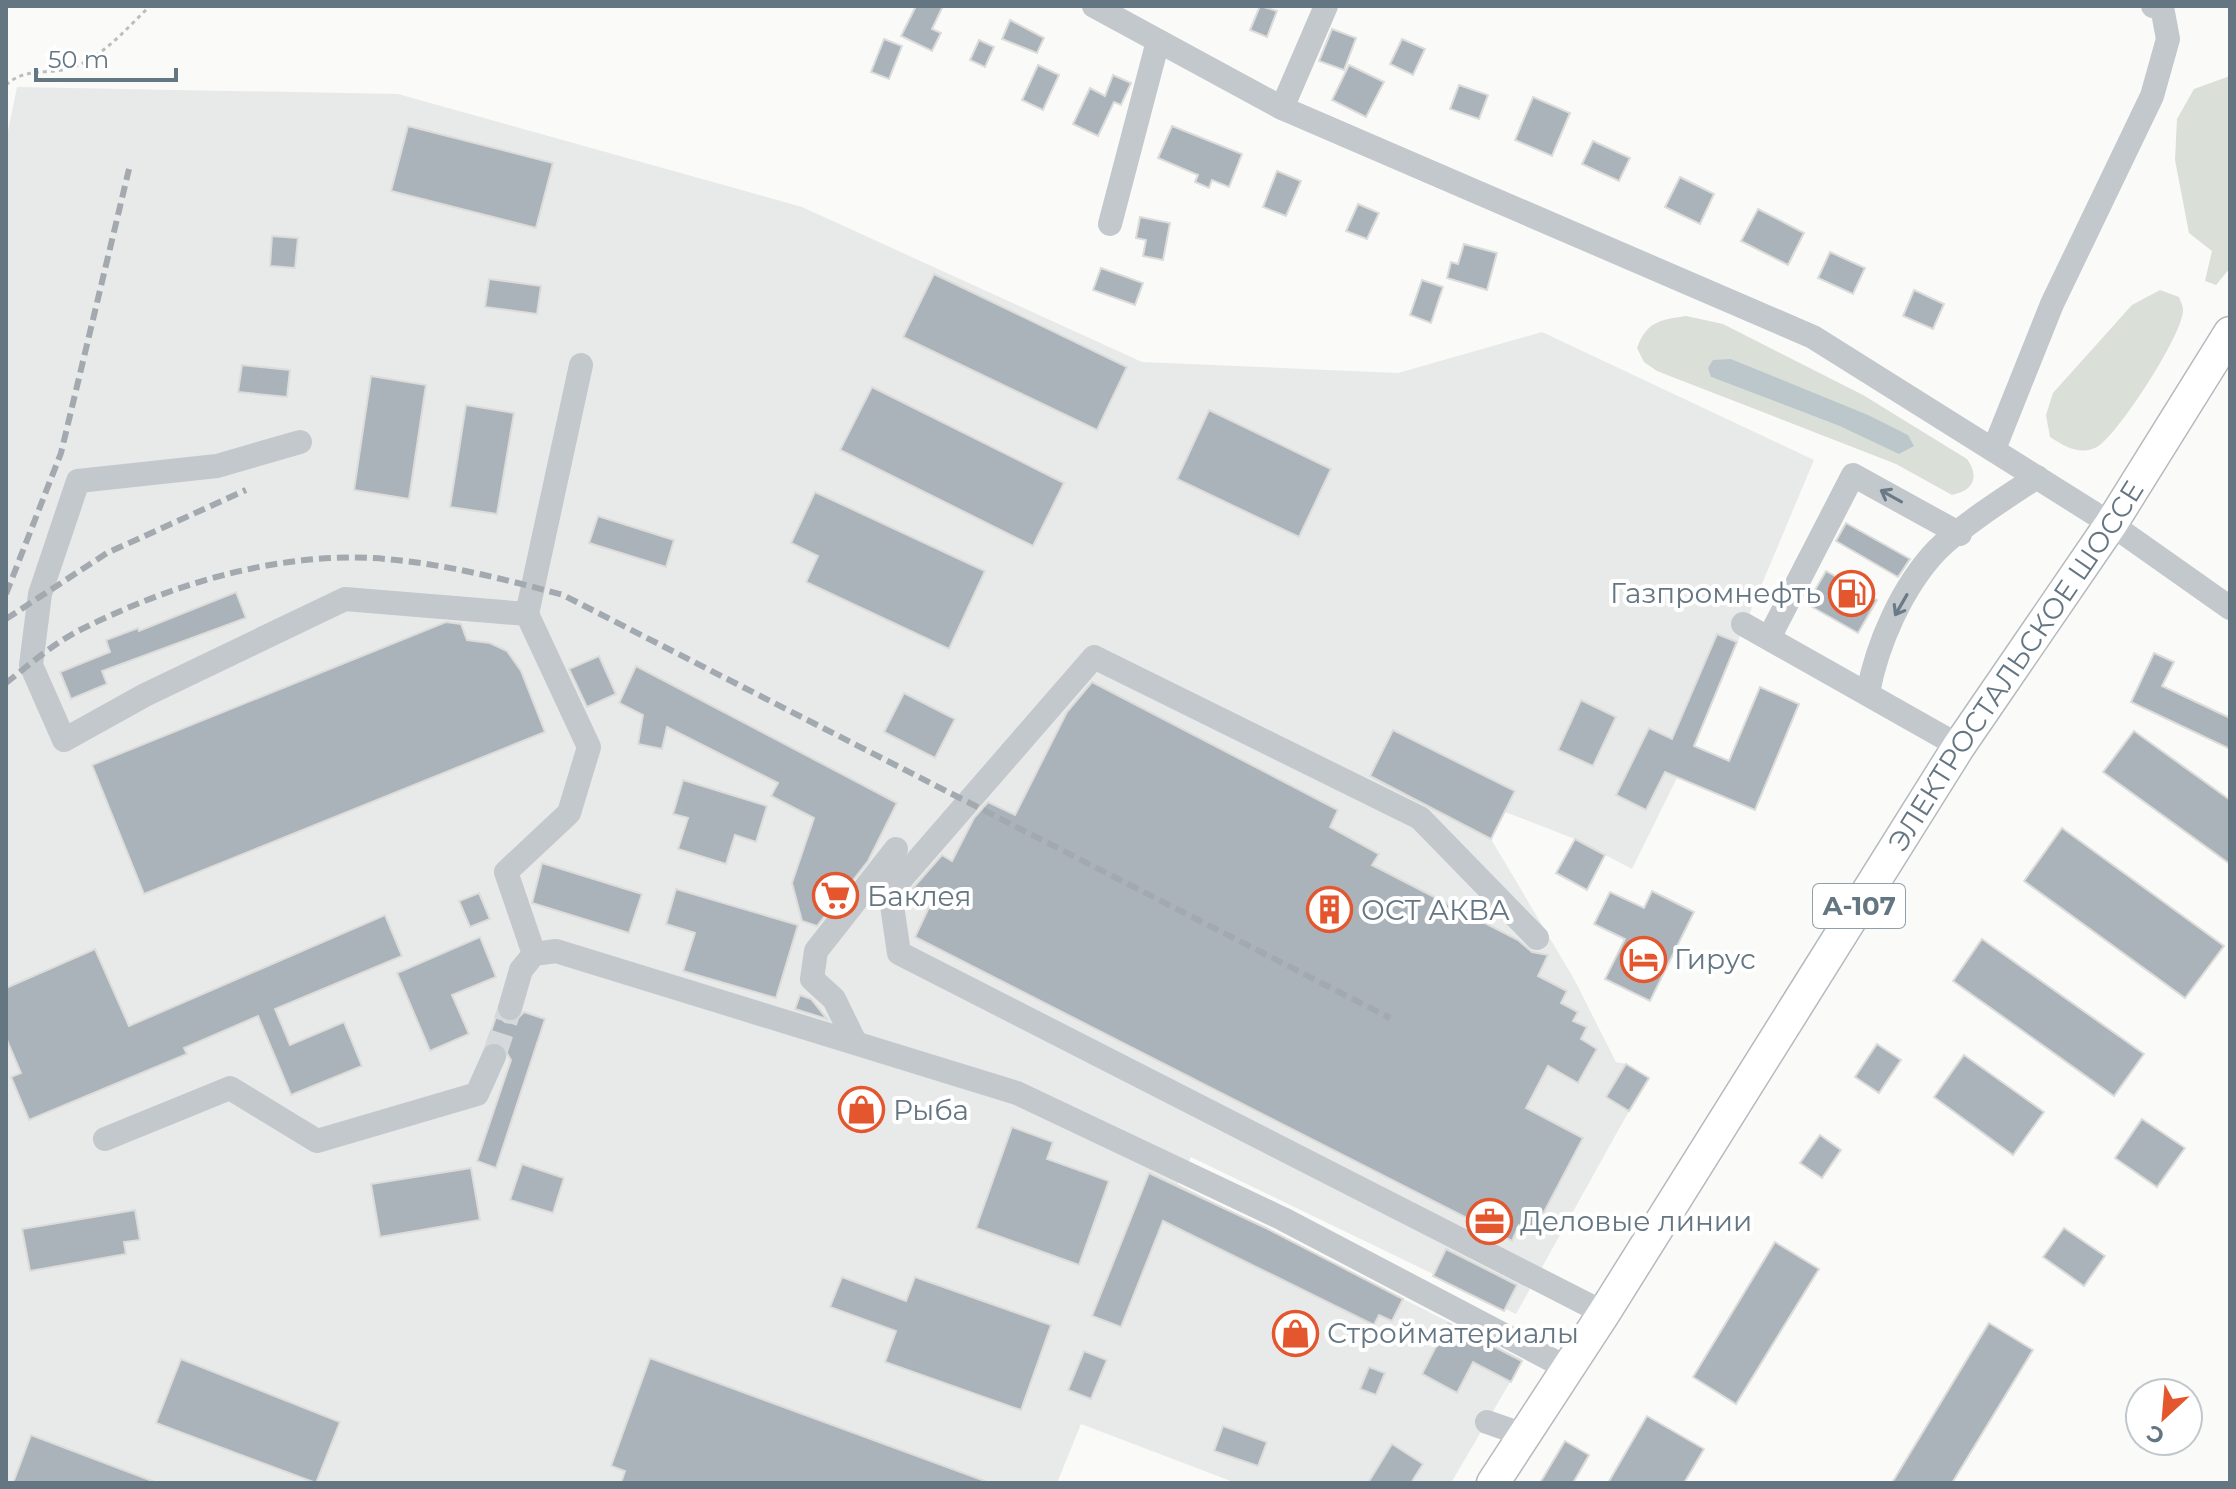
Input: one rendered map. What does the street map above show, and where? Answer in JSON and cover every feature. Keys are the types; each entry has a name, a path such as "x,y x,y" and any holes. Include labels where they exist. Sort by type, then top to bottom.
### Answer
{"main road":[{"name":"ЭЛЕКТРОСТАЛЬСКОЕ ШОССЕ","path":"1493,1483 1604,1313 1959,746 2111,524 2230,333"}],"street":[{"path":"1094,6 1282,108 1813,337 2111,524 2230,608"},
{"path":"1282,108 1326,6"},
{"path":"1994,449 2052,304 2152,96 2168,39 2159,6"},
{"path":"1110,224 1158,41"},
{"path":"534,954 506,872 569,813 589,747 527,614 581,365"},
{"path":"300,442 217,466 78,481 40,594 31,665 64,740 145,695 345,599 527,614"},
{"path":"1769,638 1853,475 1960,534"},
{"path":"1868,693 1875,658 1897,613 1938,549 2037,477"},
{"path":"1743,624 1959,746"},
{"path":"1537,938 1420,818 1094,657 890,892 899,953 1604,1313"},
{"path":"855,1042 834,999 812,979 816,951 896,849"},
{"path":"510,1008 521,970 534,954 556,951 1017,1093 1283,1219 1567,1368"},
{"path":"105,1139 230,1088 317,1141 477,1094 494,1056"},
{"path":"1487,1422 1524,1435"}],"path":[{"path":"6,85 15,76 72,67 111,44 150,6"}],"shaded area":[{"path":"2230,76 2230,268 2216,285 2205,281 2212,251 2189,233 2175,160 2177,119 2194,89"},
{"path":"17,87 398,94 802,207 1142,362 1398,373 1542,332 1814,460 1701,729 1632,869 1575,839 1505,812 1491,839 1574,979 1616,1062 1626,1064 1606,1097 1629,1111 1516,1314 1191,1157 1178,1184 1523,1360 1451,1483 1236,1483 1081,1424 1057,1483 6,1483 6,141"},
{"path":"2160,290 2179,297 2183,309 2181,321 2162,360 2134,405 2107,439 2091,450 2072,449 2050,437 2046,415 2053,393 2132,305"},
{"path":"1686,316 1723,324 1863,395 1967,459 1973,471 1973,482 1966,490 1952,495 1896,464 1657,371 1644,362 1637,348 1645,332 1656,323","holes":["1731,359 1908,435 1842,427 1711,377"]},
{"path":"1731,359 1868,415 1908,435 1914,446 1899,454 1842,427 1711,377 1708,368 1713,360"}],"building":[{"path":"916,6 943,6 932,29 941,33 932,51 901,36"},
{"path":"1260,6 1277,11 1267,37 1250,30"},
{"path":"1010,20 1044,38 1037,53 1002,39"},
{"path":"1332,29 1356,38 1344,70 1319,61"},
{"path":"884,39 902,46 889,79 871,72"},
{"path":"1402,39 1425,49 1413,75 1390,64"},
{"path":"979,40 994,47 985,67 970,60"},
{"path":"1038,65 1059,75 1043,110 1022,100"},
{"path":"1349,65 1384,82 1366,117 1332,100"},
{"path":"1113,75 1131,83 1121,105 1114,102 1098,136 1073,124 1090,88 1105,96"},
{"path":"1459,85 1488,95 1479,119 1450,109"},
{"path":"1533,97 1570,113 1552,156 1515,140"},
{"path":"408,126 553,163 536,228 391,191"},
{"path":"1172,126 1242,154 1229,187 1212,180 1209,188 1195,182 1198,175 1158,158"},
{"path":"1593,141 1630,158 1619,181 1582,164"},
{"path":"1277,171 1301,181 1286,216 1263,207"},
{"path":"1680,177 1714,194 1700,224 1665,207"},
{"path":"1358,204 1379,213 1367,239 1346,231"},
{"path":"1758,209 1804,233 1788,265 1741,241"},
{"path":"1140,217 1170,223 1163,260 1143,256 1146,240 1136,238"},
{"path":"272,236 298,238 295,268 270,266"},
{"path":"1464,244 1497,253 1487,290 1447,278 1451,262 1458,264"},
{"path":"1830,252 1865,268 1853,294 1818,278"},
{"path":"1101,268 1143,283 1135,305 1093,290"},
{"path":"934,274 1127,367 1097,430 903,337"},
{"path":"489,279 541,286 537,314 485,307"},
{"path":"1422,280 1443,287 1431,323 1410,315"},
{"path":"1914,290 1944,304 1933,329 1903,316"},
{"path":"242,365 290,370 287,397 238,392"},
{"path":"371,376 426,385 409,499 354,490"},
{"path":"872,387 1064,483 1033,546 840,450"},
{"path":"466,405 514,413 497,514 450,507"},
{"path":"1209,410 1331,469 1299,537 1177,479"},
{"path":"815,492 985,571 949,649 806,582 818,556 791,543"},
{"path":"598,516 674,540 666,567 589,543"},
{"path":"1846,523 1910,559 1898,577 1836,541"},
{"path":"1826,571 1877,600 1858,633 1807,604"},
{"path":"236,592 246,618 102,671 107,684 71,699 60,672 110,652 106,640 138,628 139,631"},
{"path":"446,622 461,624 467,640 490,643 507,651 521,671 545,732 144,894 92,765"},
{"path":"1717,634 1737,642 1694,746 1729,761 1760,687 1799,704 1755,810 1665,772 1646,810 1616,795 1649,728 1672,739"},
{"path":"2154,653 2174,662 2162,686 2230,718 2230,749 2131,702"},
{"path":"599,656 616,694 587,707 569,669"},
{"path":"636,666 897,803 868,861 817,926 802,921 792,883 814,818 771,796 778,783 667,727 662,749 638,744 643,715 619,703"},
{"path":"1092,682 1338,810 1330,827 1379,854 1372,865 1518,940 1532,952 1548,955 1538,976 1567,991 1561,1003 1578,1012 1573,1021 1587,1027 1581,1039 1597,1049 1578,1083 1548,1066 1526,1108 1583,1138 1533,1233 1519,1225 1512,1241 915,937 932,901 912,891 913,888 942,855 952,861 974,818 988,802 1015,815 1067,712"},
{"path":"904,693 955,719 935,758 884,732"},
{"path":"1581,700 1616,717 1593,766 1558,750"},
{"path":"1393,730 1515,791 1491,839 1370,776"},
{"path":"2134,731 2230,800 2230,864 2103,772"},
{"path":"683,780 767,806 756,842 735,835 726,864 678,849 688,818 673,814"},
{"path":"2062,828 2224,946 2185,998 2024,881"},
{"path":"1575,839 1605,855 1587,890 1556,873"},
{"path":"542,863 642,894 629,933 532,903"},
{"path":"676,889 798,925 776,998 683,971 695,933 666,924"},
{"name":"Гирус","path":"1652,891 1694,912 1650,1001 1605,979 1625,939 1594,924 1610,892 1644,908"},
{"path":"479,893 490,919 470,927 459,901"},
{"path":"385,915 402,956 275,1009 290,1045 344,1022 362,1066 291,1095 258,1016 184,1048 187,1054 29,1120 11,1077 21,1073 6,1038 6,988 95,949 129,1026"},
{"path":"480,937 496,977 452,995 469,1034 430,1051 397,973"},
{"path":"1982,939 2144,1054 2114,1096 1953,981"},
{"path":"800,995 811,999 827,1019 795,1009"},
{"path":"524,1012 545,1019 496,1168 477,1161 511,1060 501,1043 487,1043 497,1014 505,1022 513,1023"},
{"path":"1877,1044 1901,1060 1879,1093 1855,1077"},
{"path":"1964,1055 2044,1112 2013,1155 1934,1097"},
{"path":"1626,1064 1649,1078 1629,1111 1606,1097"},
{"path":"856,1095 874,1100 868,1123 850,1118"},
{"path":"2142,1119 2185,1148 2157,1187 2115,1158"},
{"path":"1012,1127 1053,1142 1047,1159 1109,1181 1079,1265 976,1228"},
{"path":"1820,1135 1841,1150 1822,1178 1800,1163"},
{"path":"522,1164 564,1178 553,1213 510,1200"},
{"path":"471,1168 480,1220 380,1237 371,1184"},
{"path":"1149,1173 1268,1229 1403,1299 1392,1321 1379,1315 1374,1325 1163,1221 1121,1327 1092,1316"},
{"path":"135,1210 140,1240 124,1242 126,1254 30,1271 22,1229"},
{"path":"2064,1228 2105,1256 2084,1286 2043,1257"},
{"path":"1775,1242 1819,1269 1736,1404 1693,1377"},
{"path":"1446,1249 1517,1285 1504,1311 1433,1276"},
{"path":"842,1277 906,1301 915,1277 1051,1325 1021,1410 885,1362 896,1331 830,1307"},
{"path":"1448,1323 1522,1361 1511,1382 1473,1362 1457,1393 1422,1374"},
{"path":"1989,1323 2033,1350 1952,1483 1892,1483"},
{"path":"1084,1351 1107,1360 1091,1399 1068,1390"},
{"path":"650,1358 985,1483 621,1483 625,1471 611,1466"},
{"path":"181,1359 340,1422 316,1483 156,1423"},
{"path":"1369,1367 1385,1373 1376,1395 1360,1389"},
{"path":"1647,1416 1704,1449 1684,1483 1608,1483"},
{"path":"1223,1426 1267,1442 1258,1466 1214,1451"},
{"path":"31,1435 155,1482 155,1483 13,1483"},
{"path":"1565,1441 1589,1455 1573,1483 1540,1483"},
{"path":"1392,1444 1423,1464 1411,1483 1368,1483"}],"tunnel":[{"path":"494,1056 510,1008"}],"railway":[{"path":"6,594 61,453 129,169"},
{"path":"6,619 107,553 246,490"},
{"path":"6,683 80,630 155,597 234,572 315,559 356,558 417,563 501,579 563,595 1390,1018"}],"place":[{"name":"Газпромнефть","path":"1852,593"},
{"name":"Баклея","path":"836,896"},
{"name":"ОСТ АКВА","path":"1330,910"},
{"name":"Гирус","path":"1643,959"},
{"name":"Рыба","path":"862,1110"},
{"name":"Деловые линии","path":"1489,1221"},
{"name":"Стройматериалы","path":"1296,1333"}]}
